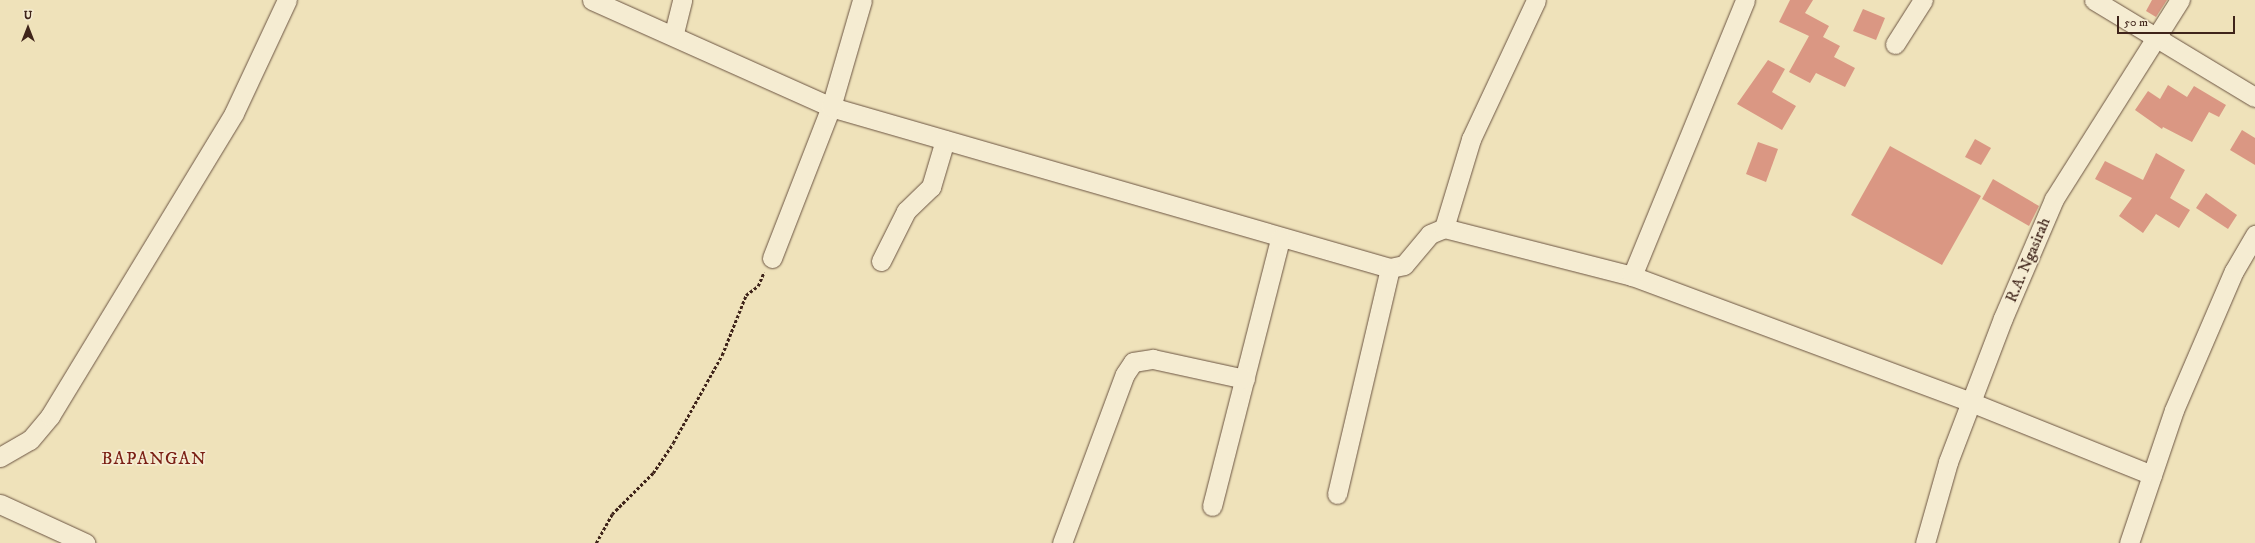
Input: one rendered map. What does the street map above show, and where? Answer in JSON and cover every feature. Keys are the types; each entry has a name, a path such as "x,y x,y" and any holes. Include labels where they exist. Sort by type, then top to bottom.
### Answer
{"street":[{"path":"0,457 30,440 50,416 234,113 287,0"},
{"path":"592,0 674,33 831,107 1280,239 1390,268 1404,265 1430,234 1444,228 1632,276 1972,403 2152,475"},
{"path":"674,33 682,0"},
{"path":"772,258 831,107 862,0"},
{"path":"1444,228 1471,139 1536,0"},
{"path":"1632,276 1745,0"},
{"path":"1895,44 1922,0"},
{"path":"2094,0 2158,37 2255,97"},
{"name":"R.A. Ngasirah","path":"1925,543 1948,462 1972,403 2003,318 2054,199 2158,37 2180,0"},
{"path":"881,261 906,211 930,187 945,140"},
{"path":"2129,543 2184,388 2234,271 2255,235"},
{"path":"1212,506 1280,239"},
{"path":"1337,494 1390,268"},
{"path":"1062,543 1125,374 1133,362 1153,359 1245,379"},
{"path":"0,504 85,543"}],"path":[{"path":"596,543 612,514 653,473 687,421 722,355 746,295 758,286 772,258"}],"building":[{"path":"1790,0 1813,0 1805,13 1829,26 1823,37 1840,46 1834,57 1855,68 1845,87 1816,73 1810,83 1789,72 1809,36 1779,22"},
{"path":"2152,0 2167,0 2156,17 2146,11"},
{"path":"1863,9 1885,18 1876,40 1853,31"},
{"path":"1768,60 1785,69 1772,92 1796,106 1782,130 1737,104"},
{"path":"2168,85 2187,97 2194,86 2226,105 2219,117 2209,112 2192,142 2163,127 2162,129 2135,110 2148,91 2160,99"},
{"path":"2242,130 2255,138 2255,165 2230,150"},
{"path":"1975,139 1991,148 1981,165 1965,157"},
{"path":"1758,142 1778,149 1766,182 1746,174"},
{"path":"1890,146 1981,196 1942,265 1851,215"},
{"path":"2156,153 2185,170 2170,198 2190,210 2179,228 2156,214 2143,233 2119,216 2132,198 2095,179 2105,161 2143,180"},
{"path":"1993,179 2039,206 2029,226 1982,199"},
{"path":"2206,193 2237,215 2228,229 2196,208"}],"district":[{"name":"BAPANGAN","path":"154,459"}]}
